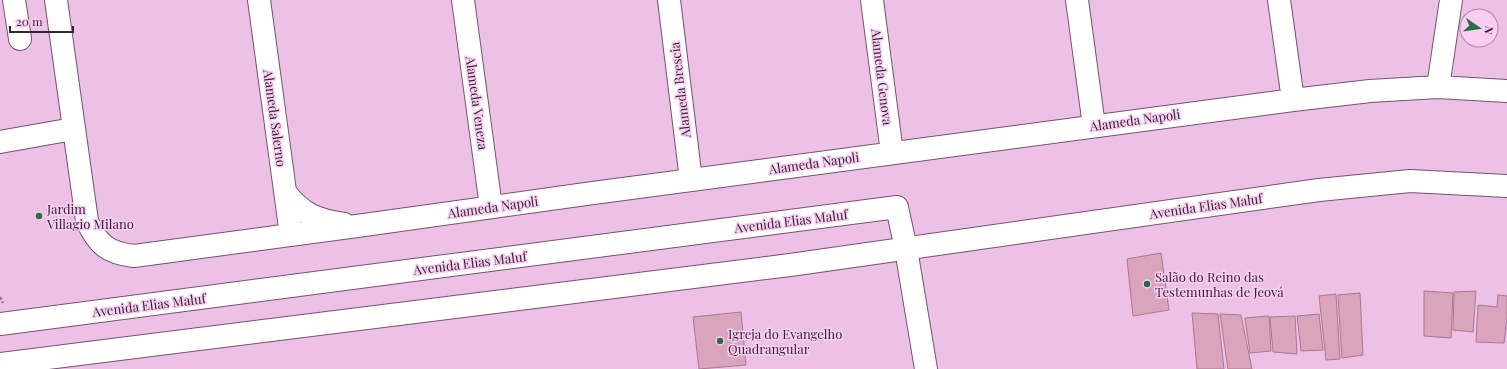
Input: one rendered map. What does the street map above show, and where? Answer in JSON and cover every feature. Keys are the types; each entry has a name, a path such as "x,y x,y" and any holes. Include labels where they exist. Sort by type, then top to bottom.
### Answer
{"street":[{"path":"14,0 20,39"},
{"path":"0,142 73,129 56,0"},
{"name":"Alameda Salerno","path":"259,0 291,235"},
{"name":"Alameda Veneza","path":"463,0 491,207"},
{"name":"Alameda Brescia","path":"669,0 691,180"},
{"name":"Alameda Genova","path":"872,0 892,153"},
{"path":"1077,0 1094,126"},
{"path":"1279,0 1293,100"},
{"path":"1438,87 1451,0"},
{"name":"Alameda Napoli","path":"73,129 87,221 93,234 100,243 111,250 134,256 1293,100 1370,91 1438,87 1507,91"},
{"name":"Avenida Elias Maluf","path":"0,364 39,364 790,265 1327,190 1410,181 1507,186"},
{"path":"285,192 295,204 308,214 329,222 357,226"},
{"name":"Avenida Elias Maluf","path":"0,324 897,207 906,249"},
{"path":"906,249 926,369"}],"building":[{"name":"Salão do Reino das Testemunhas de Jeová","path":"1161,253 1169,310 1133,316 1127,259"},
{"path":"1424,291 1453,293 1451,338 1424,336"},
{"path":"1476,291 1473,332 1453,330 1454,292"},
{"path":"1360,293 1363,355 1342,358 1338,295"},
{"path":"1336,294 1340,359 1326,360 1319,296"},
{"path":"1498,295 1507,296 1507,318 1504,343 1476,342 1478,305 1497,307"},
{"name":"Igreja do Evangelho Quadrangular","path":"741,312 746,365 699,369 693,317"},
{"path":"1192,313 1218,314 1224,369 1197,369"},
{"path":"1220,314 1241,315 1252,369 1228,369"},
{"path":"1319,314 1323,350 1301,351 1297,316"},
{"path":"1269,316 1271,351 1250,353 1245,318"},
{"path":"1295,316 1297,354 1273,352 1270,317"}],"place":[{"name":"Jardim Villagio Milano","path":"39,216"},
{"name":"Salão do Reino das Testemunhas de Jeová","path":"1147,284"},
{"name":"Igreja do Evangelho Quadrangular","path":"720,341"}]}
